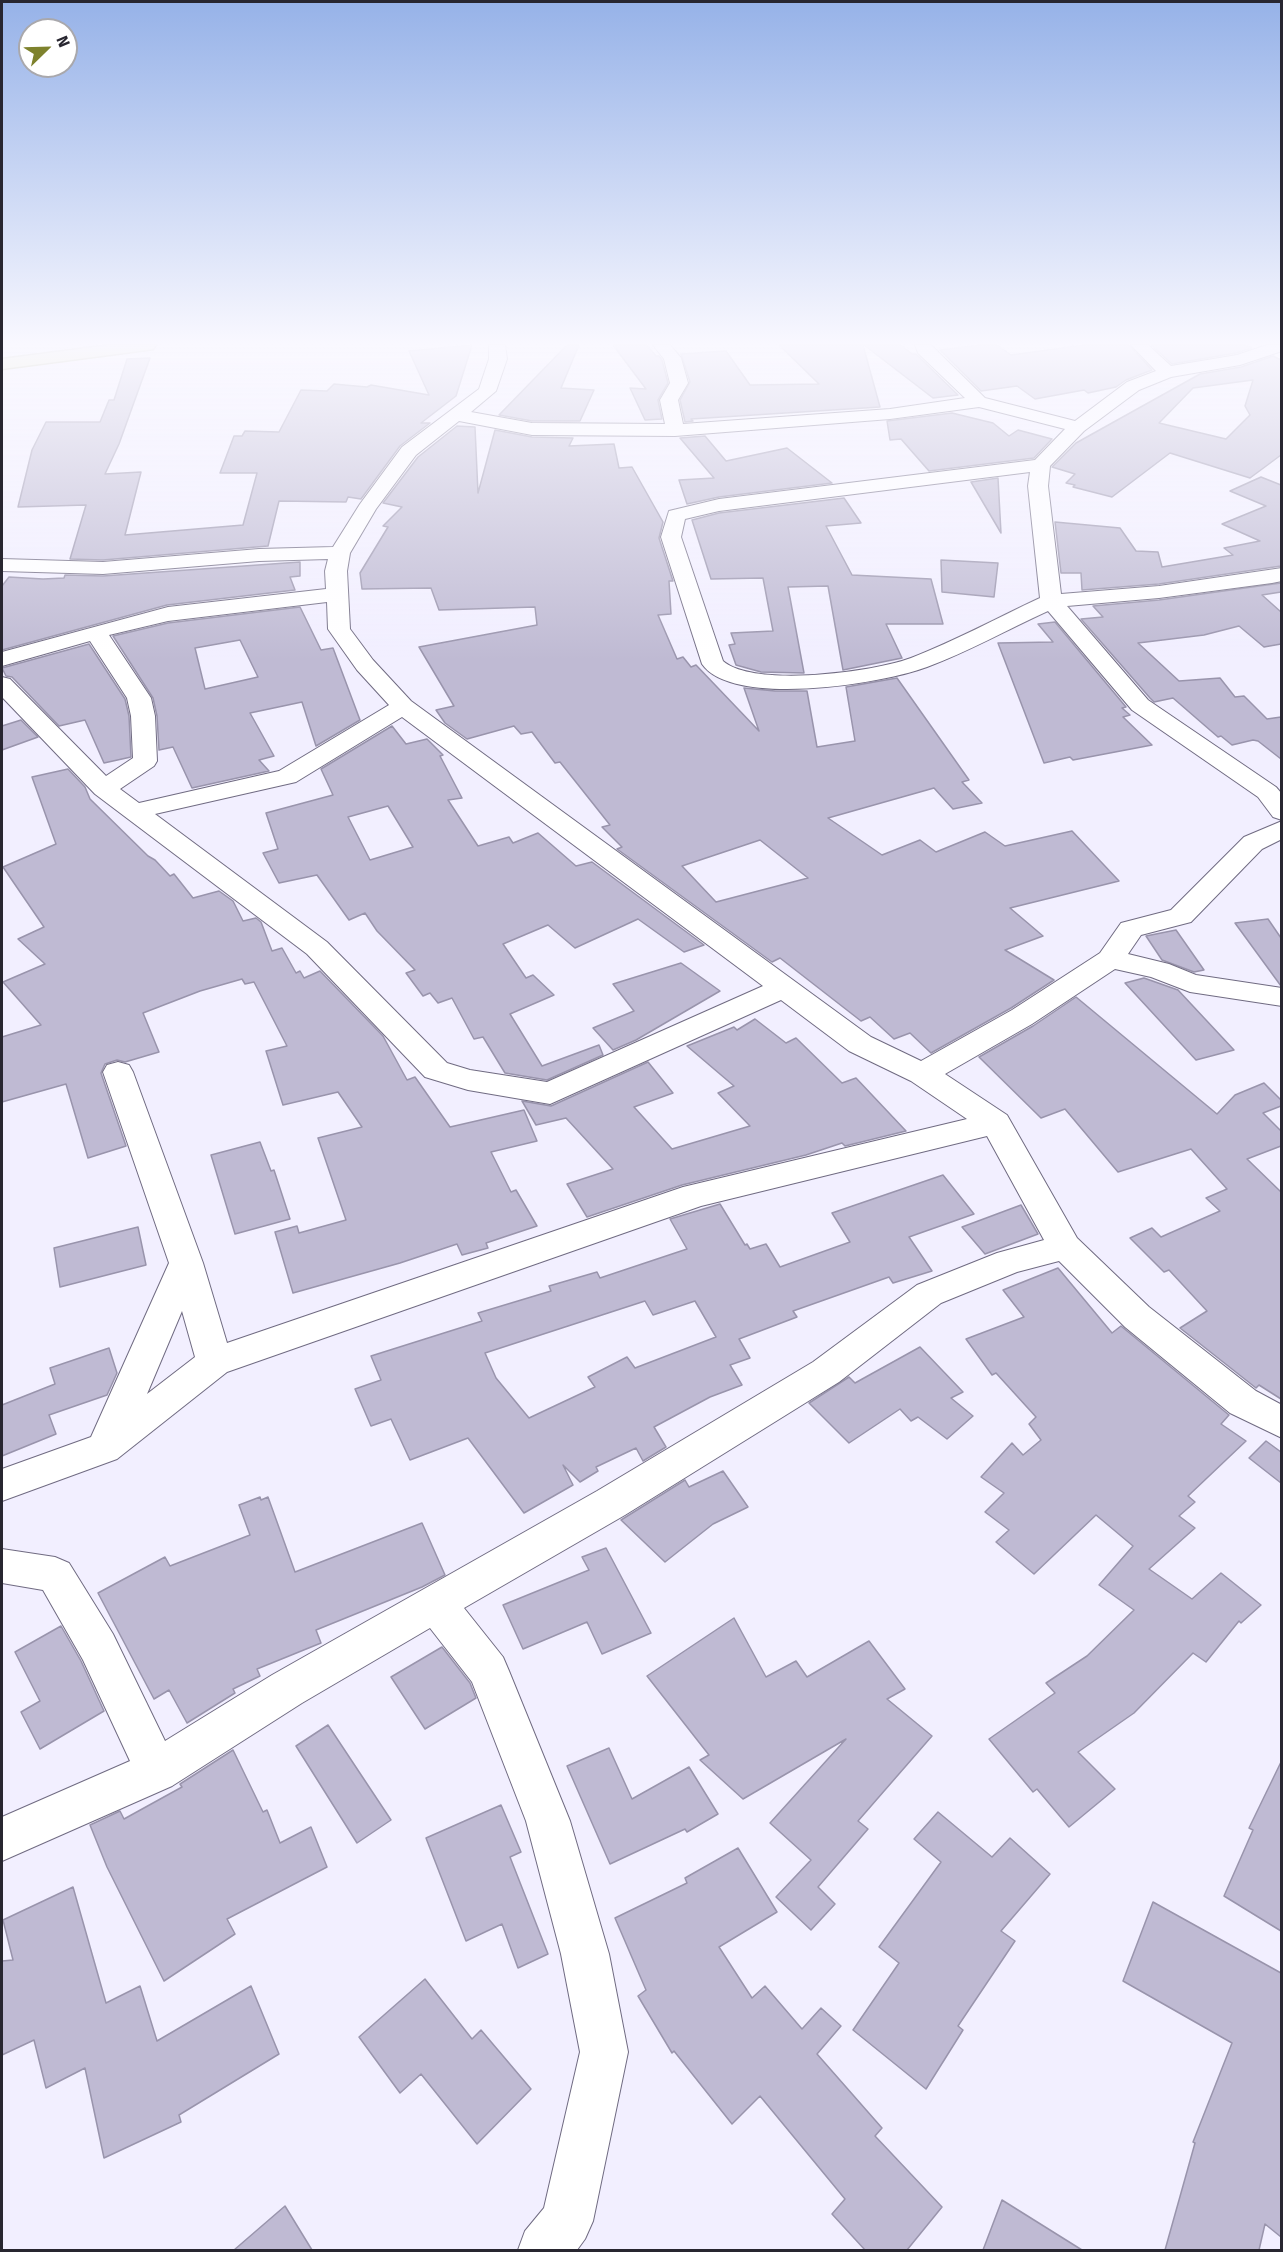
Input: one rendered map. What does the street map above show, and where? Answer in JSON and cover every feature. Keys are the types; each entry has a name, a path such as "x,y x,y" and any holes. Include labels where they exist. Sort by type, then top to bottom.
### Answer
{"street":[{"path":"410,450 367,508 340,553 336,571 339,629 365,665 403,706 860,1044 922,1074 996,1123 1065,1246 1137,1317 1243,1402 1281,1423"},
{"path":"1056,450 1041,465 1038,486 1051,601 1140,705 1274,789 1281,812"},
{"path":"1041,465 719,505 676,514 671,537 713,664 722,672 762,683 815,681 870,675 918,663 1051,601 1159,592 1281,574"},
{"path":"2,565 103,568 259,555 340,553"},
{"path":"2,659 168,614 336,594"},
{"path":"96,632 139,698 143,716 145,761 104,789"},
{"path":"2,684 104,789 317,948 436,1070 468,1080 550,1093 783,988"},
{"path":"136,811 288,777 403,706"},
{"path":"922,1074 1022,1017 1110,959 1131,929 1181,916 1253,843 1281,829"},
{"path":"1110,959 1159,970 1190,983 1281,997"},
{"path":"118,1072 186,1263 214,1362"},
{"path":"2,1485 104,1448 214,1362 695,1194 996,1123"},
{"path":"2,1839 158,1771 287,1689 437,1605 611,1503 826,1372 929,1294 1009,1262 1065,1246"},
{"path":"104,1448 186,1263"},
{"path":"2,1566 55,1575 98,1647 158,1771"},
{"path":"437,1605 488,1671 548,1821 585,1954 604,2052 567,2221 544,2250"}],"building":[{"path":"32,450 116,450 105,474 141,472 125,535 243,525 257,473 220,473 229,450 397,450 361,499 348,497 346,502 279,501 268,546 103,560 70,559 86,505 18,507"},
{"path":"427,450 476,450 478,493 490,450 615,450 619,468 632,467 663,522 659,538 673,581 669,581 671,614 658,615 677,659 683,657 691,667 696,665 759,731 744,688 807,691 817,747 855,741 846,687 897,678 969,780 962,782 982,803 953,809 934,788 828,818 882,855 920,840 936,852 985,832 1005,846 1072,831 1119,881 1010,908 1043,936 1005,950 1054,980 1011,1008 931,1053 910,1033 894,1039 870,1017 861,1021 780,958 772,962 617,849 622,847 602,827 610,825 560,762 555,763 532,732 521,734 514,726 467,739 445,723 436,710 454,706 419,647 537,625 535,607 439,610 431,588 362,589 360,573 388,527 383,526 402,507 383,503 418,457","holes":["760,840 808,878 716,902 682,866"]},
{"path":"690,450 717,450 726,461 777,450 790,450 832,483 719,497 687,504 679,480 714,478"},
{"path":"911,450 1041,450 1034,458 929,471"},
{"path":"1069,450 1281,450 1281,455 1250,478 1170,453 1112,497 1073,487 1075,485 1066,483 1075,474 1052,467"},
{"path":"1261,477 1281,485 1281,566 1159,584 1082,590 1081,573 1061,573 1055,522 1120,528 1136,551 1158,552 1162,567 1233,555 1224,548 1260,541 1222,524 1266,506 1230,491"},
{"path":"998,478 1001,533 971,482"},
{"path":"844,498 861,523 826,526 852,575 931,579 943,624 886,624 902,658 843,670 828,586 788,587 804,673 761,672 736,665 729,645 735,644 731,633 773,631 763,578 711,579 692,520 719,513"},
{"path":"941,560 998,563 994,597 942,592"},
{"path":"300,562 300,576 290,577 295,590 167,605 2,650 2,586 9,577 43,579 64,578 65,575 103,576"},
{"path":"1281,583 1281,592 1262,595 1281,612 1281,644 1264,647 1239,626 1204,635 1138,643 1179,681 1220,678 1235,697 1244,696 1267,719 1281,717 1281,759 1258,741 1232,745 1221,736 1218,737 1173,698 1154,702 1081,619 1103,617 1093,606 1159,600"},
{"path":"300,607 321,650 333,648 360,720 316,746 302,702 250,713 274,756 259,760 269,771 192,788 173,747 159,750 157,716 153,698 113,636 168,623","holes":["240,640 258,677 205,689 195,648"]},
{"path":"1055,622 1126,707 1122,708 1130,715 1123,717 1152,745 1073,760 1070,757 1044,763 998,643 1053,642 1038,624"},
{"path":"89,644 125,699 129,716 131,757 104,763 85,720 59,726 12,677 6,676 2,668"},
{"path":"21,720 38,737 2,750 2,726"},
{"path":"392,726 406,744 427,739 443,755 440,756 462,798 448,800 478,846 509,837 513,843 538,833 576,866 592,862 704,945 684,952 638,919 575,948 548,925 503,944 526,978 533,975 554,995 510,1014 542,1066 599,1045 603,1055 547,1080 505,1073 483,1037 474,1039 452,998 438,1003 430,993 423,996 406,973 415,970 377,931 365,913 349,920 317,875 279,883 263,853 278,849 266,813 333,795 321,769","holes":["388,806 413,847 370,860 348,817"]},
{"path":"68,769 85,787 90,799 170,876 174,874 193,898 219,891 233,901 243,921 256,918 261,922 272,951 282,948 296,973 300,971 304,978 320,971 383,1036 407,1080 415,1077 450,1127 524,1110 537,1141 491,1152 511,1192 516,1190 537,1226 486,1243 488,1248 462,1255 457,1244 400,1263 293,1293 275,1232 297,1226 299,1233 346,1220 318,1138 362,1127 338,1092 283,1105 266,1051 287,1046 254,982 245,984 242,979 200,991 143,1013 159,1052 125,1062 117,1060 105,1064 101,1073 126,1146 88,1158 66,1084 2,1102 2,1037 41,1025 3,982 45,964 18,939 44,927 3,867 56,844 32,777"},
{"path":"1268,919 1281,938 1281,986 1235,923"},
{"path":"1176,930 1204,970 1194,972 1162,960 1146,936"},
{"path":"681,963 720,991 636,1040 613,1050 593,1028 634,1011 613,984"},
{"path":"1144,978 1178,990 1234,1050 1196,1060 1125,983"},
{"path":"1076,997 1217,1114 1235,1095 1264,1083 1281,1100 1281,1106 1263,1113 1281,1131 1281,1146 1247,1159 1281,1192 1281,1399 1259,1385 1256,1388 1180,1328 1207,1311 1169,1270 1164,1272 1130,1238 1152,1228 1161,1237 1220,1211 1206,1198 1227,1189 1191,1149 1118,1172 1065,1109 1041,1118 979,1057 1033,1026"},
{"path":"755,1019 786,1043 796,1038 842,1083 856,1078 906,1131 845,1146 842,1143 806,1155 682,1185 587,1217 567,1184 613,1169 566,1118 536,1125 522,1101 551,1106 648,1062 673,1093 634,1107 672,1149 750,1126 718,1093 734,1086 687,1046 734,1027 737,1030"},
{"path":"260,1142 271,1171 274,1170 290,1219 235,1234 211,1155"},
{"path":"943,1175 974,1214 909,1237 932,1271 893,1283 889,1277 793,1311 797,1317 739,1339 750,1358 730,1365 742,1385 710,1397 654,1427 666,1447 643,1461 636,1448 596,1467 598,1471 580,1482 563,1465 573,1485 524,1513 468,1438 410,1460 391,1419 371,1426 355,1389 381,1380 371,1356 482,1321 478,1313 551,1291 549,1286 597,1272 600,1278 687,1249 670,1219 720,1204 745,1245 747,1244 750,1249 766,1244 780,1267 850,1242 832,1213","holes":["645,1301 653,1315 695,1301 716,1337 635,1368 627,1357 588,1377 595,1387 529,1418 496,1378 485,1353"]},
{"path":"1021,1205 1038,1234 985,1254 962,1227"},
{"path":"138,1227 146,1265 60,1287 54,1248"},
{"path":"1058,1268 1112,1333 1121,1326 1229,1415 1221,1424 1246,1441 1188,1496 1195,1502 1179,1516 1195,1528 1149,1569 1192,1599 1221,1573 1261,1605 1241,1623 1239,1621 1206,1662 1193,1653 1134,1713 1078,1752 1115,1789 1069,1827 1037,1789 1033,1792 989,1739 1055,1693 1046,1683 1087,1656 1134,1610 1099,1585 1133,1546 1096,1515 1034,1574 996,1542 1009,1530 985,1512 1004,1493 981,1477 1012,1443 1023,1455 1041,1440 1029,1424 1036,1417 996,1373 992,1375 966,1339 1024,1317 1003,1290"},
{"path":"920,1347 963,1392 951,1398 973,1416 947,1439 918,1417 911,1421 900,1409 849,1443 809,1403 849,1377 855,1383"},
{"path":"109,1348 117,1373 107,1395 49,1415 56,1434 2,1456 2,1405 55,1384 50,1368"},
{"path":"1266,1441 1281,1452 1281,1483 1249,1458"},
{"path":"723,1471 748,1507 713,1524 665,1562 621,1520 685,1480 689,1487"},
{"path":"260,1497 261,1500 268,1497 295,1572 422,1523 445,1575 422,1587 316,1630 321,1643 257,1669 260,1676 233,1689 235,1693 187,1723 169,1690 154,1699 98,1593 165,1557 170,1566 250,1535 239,1505"},
{"path":"606,1548 651,1633 602,1654 587,1622 523,1649 503,1605 589,1570 582,1557"},
{"path":"734,1618 766,1677 796,1661 807,1677 869,1641 905,1689 887,1699 932,1736 858,1821 868,1829 818,1887 835,1904 811,1930 776,1897 811,1860 770,1823 846,1739 743,1799 700,1760 709,1755 647,1676"},
{"path":"61,1626 81,1661 104,1711 40,1749 21,1712 40,1701 15,1652"},
{"path":"442,1647 470,1683 476,1698 425,1729 391,1677"},
{"path":"328,1725 391,1820 357,1843 296,1746"},
{"path":"609,1748 632,1799 689,1767 718,1814 687,1832 685,1829 610,1864 567,1766"},
{"path":"233,1750 263,1812 267,1810 280,1843 311,1827 327,1867 227,1919 235,1934 164,1981 107,1867 90,1825 120,1811 124,1819 182,1787 180,1784"},
{"path":"1281,1762 1281,1931 1224,1896 1253,1830 1249,1828"},
{"path":"501,1805 521,1852 510,1857 548,1954 518,1968 502,1924 466,1941 426,1838"},
{"path":"938,1812 992,1857 1010,1838 1050,1874 1001,1931 1015,1941 958,2026 963,2030 926,2089 853,2030 899,1963 879,1947 941,1862 914,1839"},
{"path":"738,1848 777,1912 719,1947 752,1998 765,1986 802,2029 821,2008 841,2026 817,2054 882,2128 875,2136 942,2207 907,2250 865,2250 832,2214 845,2199 760,2096 732,2124 674,2051 672,2053 638,1996 646,1990 615,1918 687,1883 685,1878"},
{"path":"73,1887 106,2003 140,1986 157,2041 251,1986 279,2054 179,2115 181,2122 104,2158 85,2068 46,2088 34,2040 2,2055 2,1961 13,1960 3,1920"},
{"path":"1153,1902 1281,1973 1281,2237 1265,2224 1259,2250 1165,2250 1195,2143 1193,2142 1232,2043 1123,1981"},
{"path":"425,1979 472,2039 481,2030 531,2089 477,2144 421,2074 400,2093 359,2037"},
{"path":"1002,2200 1082,2250 983,2250"},
{"path":"285,2206 312,2250 234,2250"}]}
